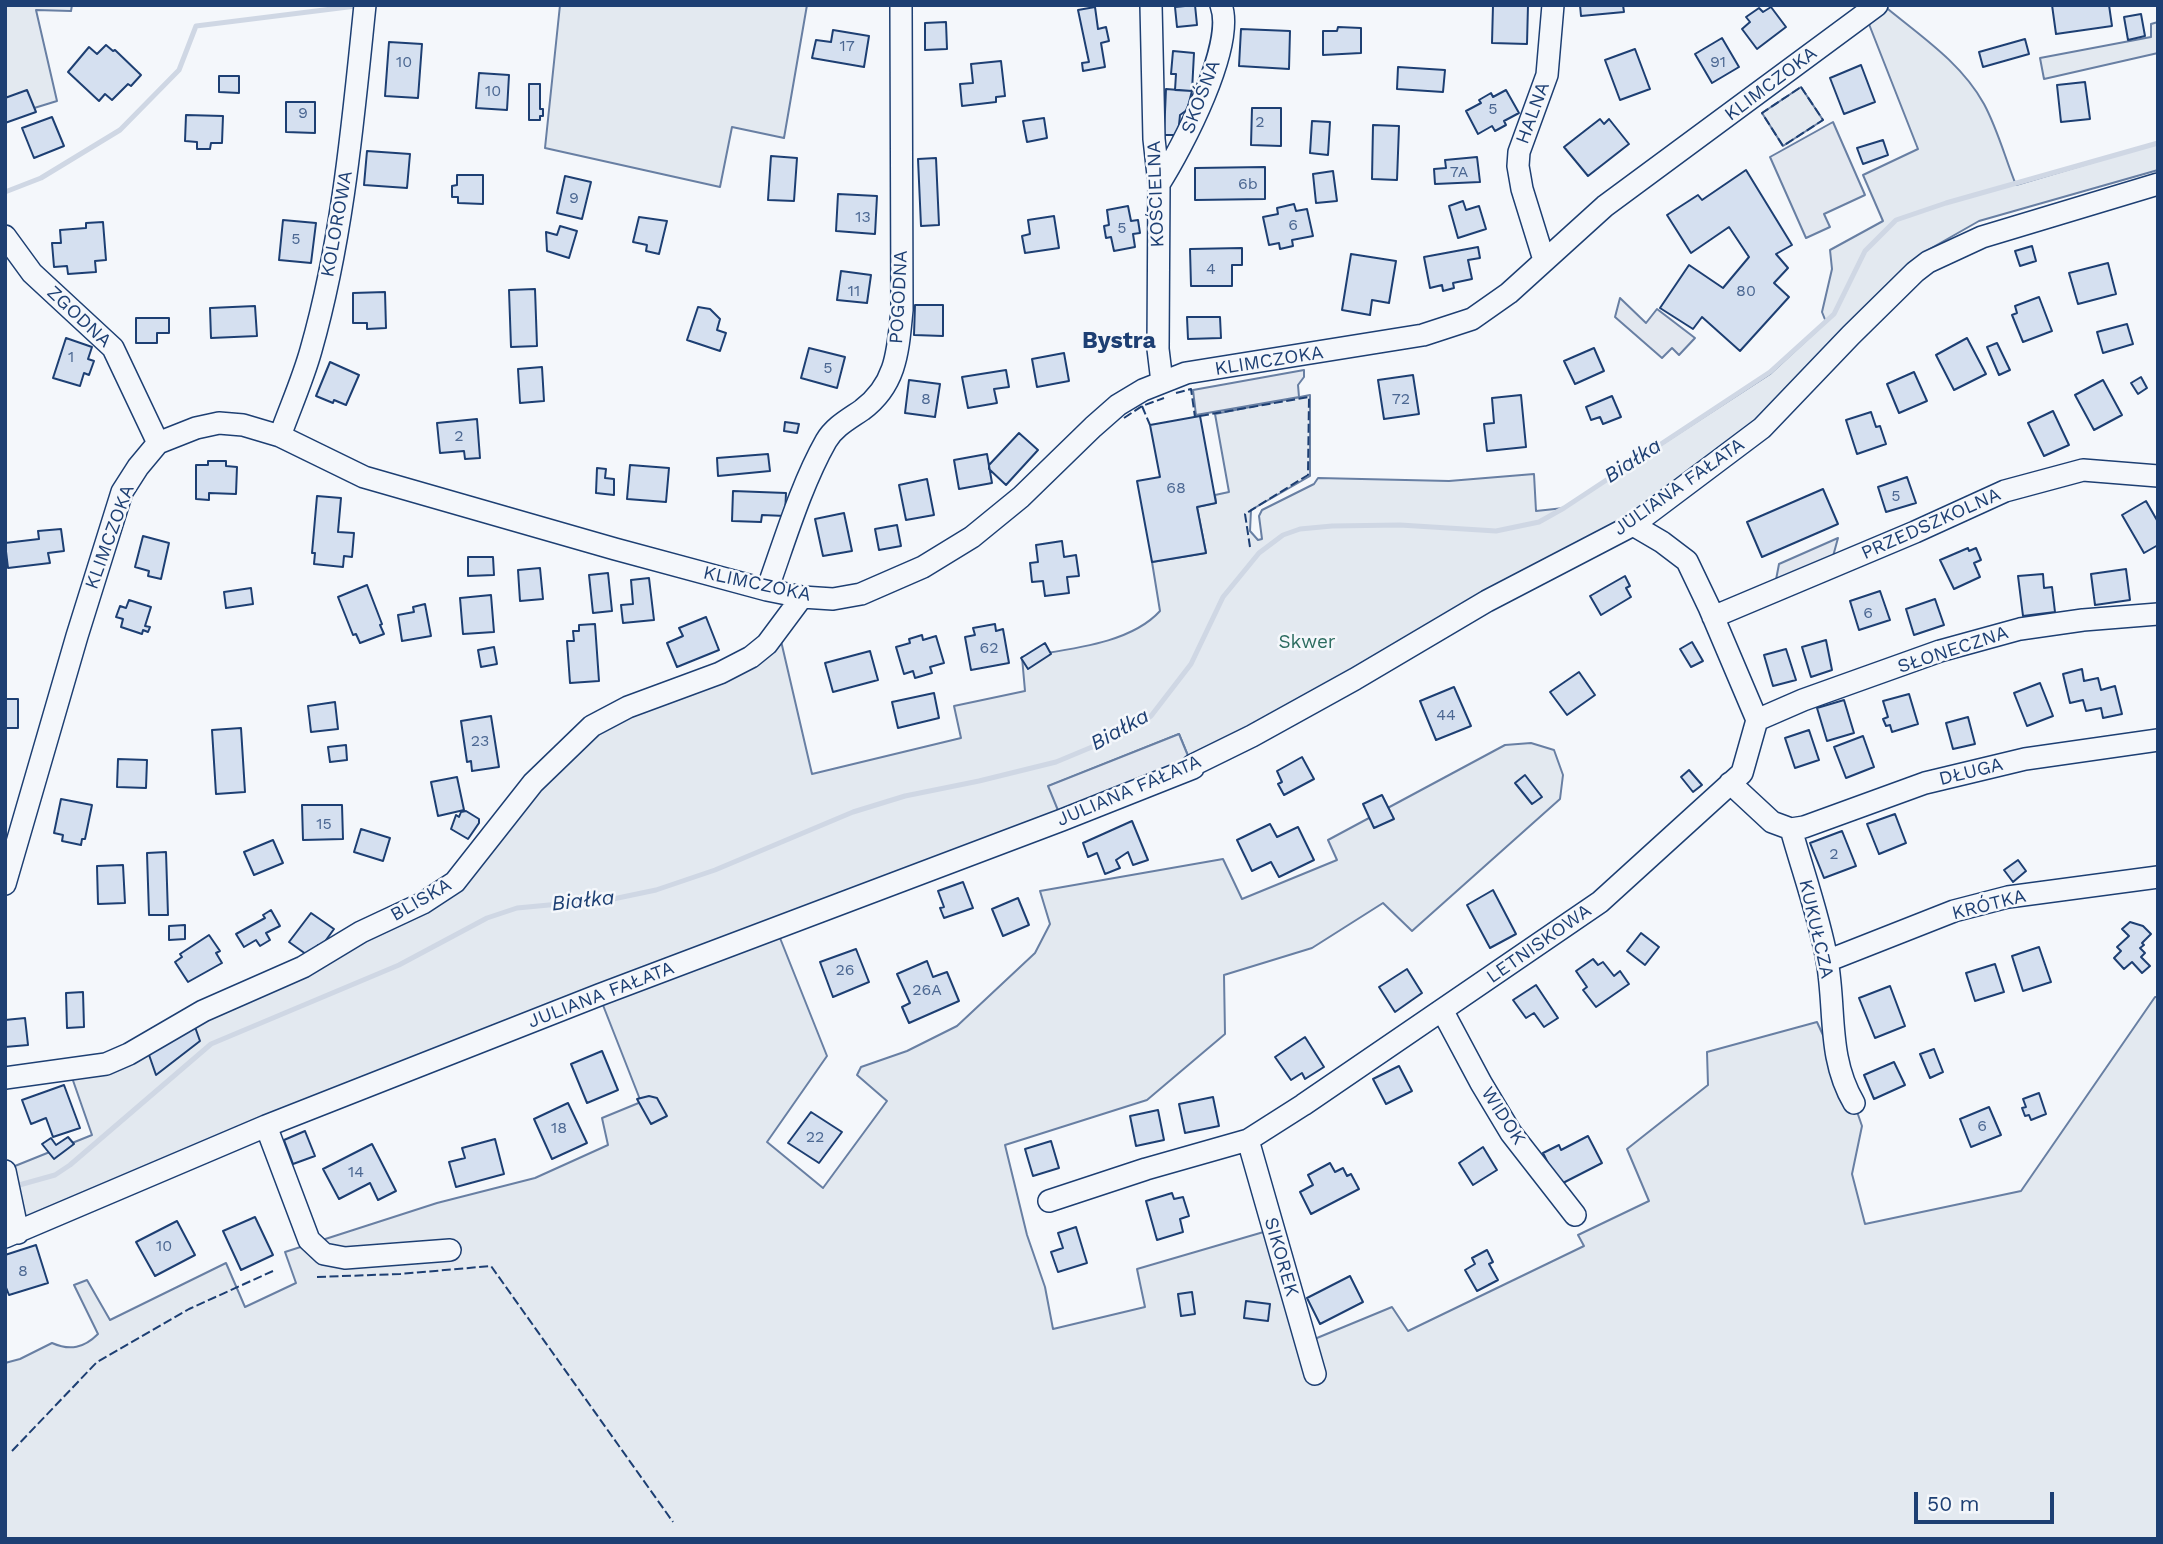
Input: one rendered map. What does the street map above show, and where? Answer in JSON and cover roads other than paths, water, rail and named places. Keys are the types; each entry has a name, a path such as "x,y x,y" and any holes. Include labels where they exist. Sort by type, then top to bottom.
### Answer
{"street":[{"name":"KOLOROWA","path":"280,436 311,351 344,198 365,5"},
{"name":"POGODNA","path":"766,590 828,437 876,400 889,379 898,347 902,310 901,5"},
{"name":"KOŚCIELNA","path":"1151,5 1154,139 1159,184 1158,349 1162,382"},
{"name":"SKOŚNA","path":"1159,184 1179,152 1214,65 1226,18 1221,5"},
{"name":"HALNA","path":"1544,260 1522,189 1518,166 1519,152 1547,75 1553,5"},
{"path":"1844,29 1849,5"},
{"name":"KLIMCZOKA","path":"5,884 122,492 158,443 196,428 219,423 243,425 280,436 376,481 766,590 802,597 833,599 861,594 904,576 972,537 1021,497 1118,405 1143,390 1188,373 1423,335 1472,319 1509,293 1605,206 1877,5"},
{"name":"JULIANA FAŁATA","path":"11,1235 266,1125 1193,768 1194,765 1355,679 1487,601 1633,525 1762,428 1851,335 1928,262 1982,237 2158,184"},
{"name":"ZGODNA","path":"5,236 32,273 113,348 158,443"},
{"name":"PRZEDSZKOLNA","path":"1713,617 2006,491 2083,470 2158,476"},
{"path":"1633,525 1687,561 1757,720"},
{"name":"BLISKA","path":"5,1078 106,1064 129,1054 203,1011 303,967 361,932 423,903 455,882 533,783 592,726 628,707 720,673 751,657 766,644 802,597"},
{"name":"SŁONECZNA","path":"1757,720 1804,700 1940,651 2020,629 2083,620 2158,614"},
{"name":"LETNISKOWA","path":"1049,1201 1146,1169 1248,1140 1303,1105 1601,902 1742,773 1757,720"},
{"name":"DŁUGA","path":"1791,829 1804,827 1925,783 2025,759 2158,740"},
{"path":"1730,783 1772,822 1791,829"},
{"name":"KUKUŁCZA","path":"1791,829 1827,961 1832,1027 1842,1082 1854,1103"},
{"name":"KRÓTKA","path":"1827,961 1954,911 2008,897 2158,877"},
{"name":"WIDOK","path":"1442,1010 1511,1133 1575,1215"},
{"path":"266,1125 309,1240 324,1254 345,1258 450,1250"},
{"name":"SIKOREK","path":"1248,1140 1315,1374"},
{"path":"5,1171 13,1206 11,1235"}],"waterway":[{"path":"5,192 41,178 120,130 179,70 196,26 356,6"},
{"name":"Białka","path":"12,1187 55,1175 70,1165 211,1044 399,965 487,918 517,908 613,899 656,890 715,870 853,812 905,796 1056,762 1116,737 1151,716 1191,664 1223,597 1259,553 1283,535 1300,529 1332,526 1400,525 1496,531 1539,522 1770,372 1834,314 1865,251 1896,220 1946,203 2158,143"}],"district":[{"name":"Bystra","path":"1119,341"}],"park label":[{"name":"Skwer","path":"1307,642"}]}
